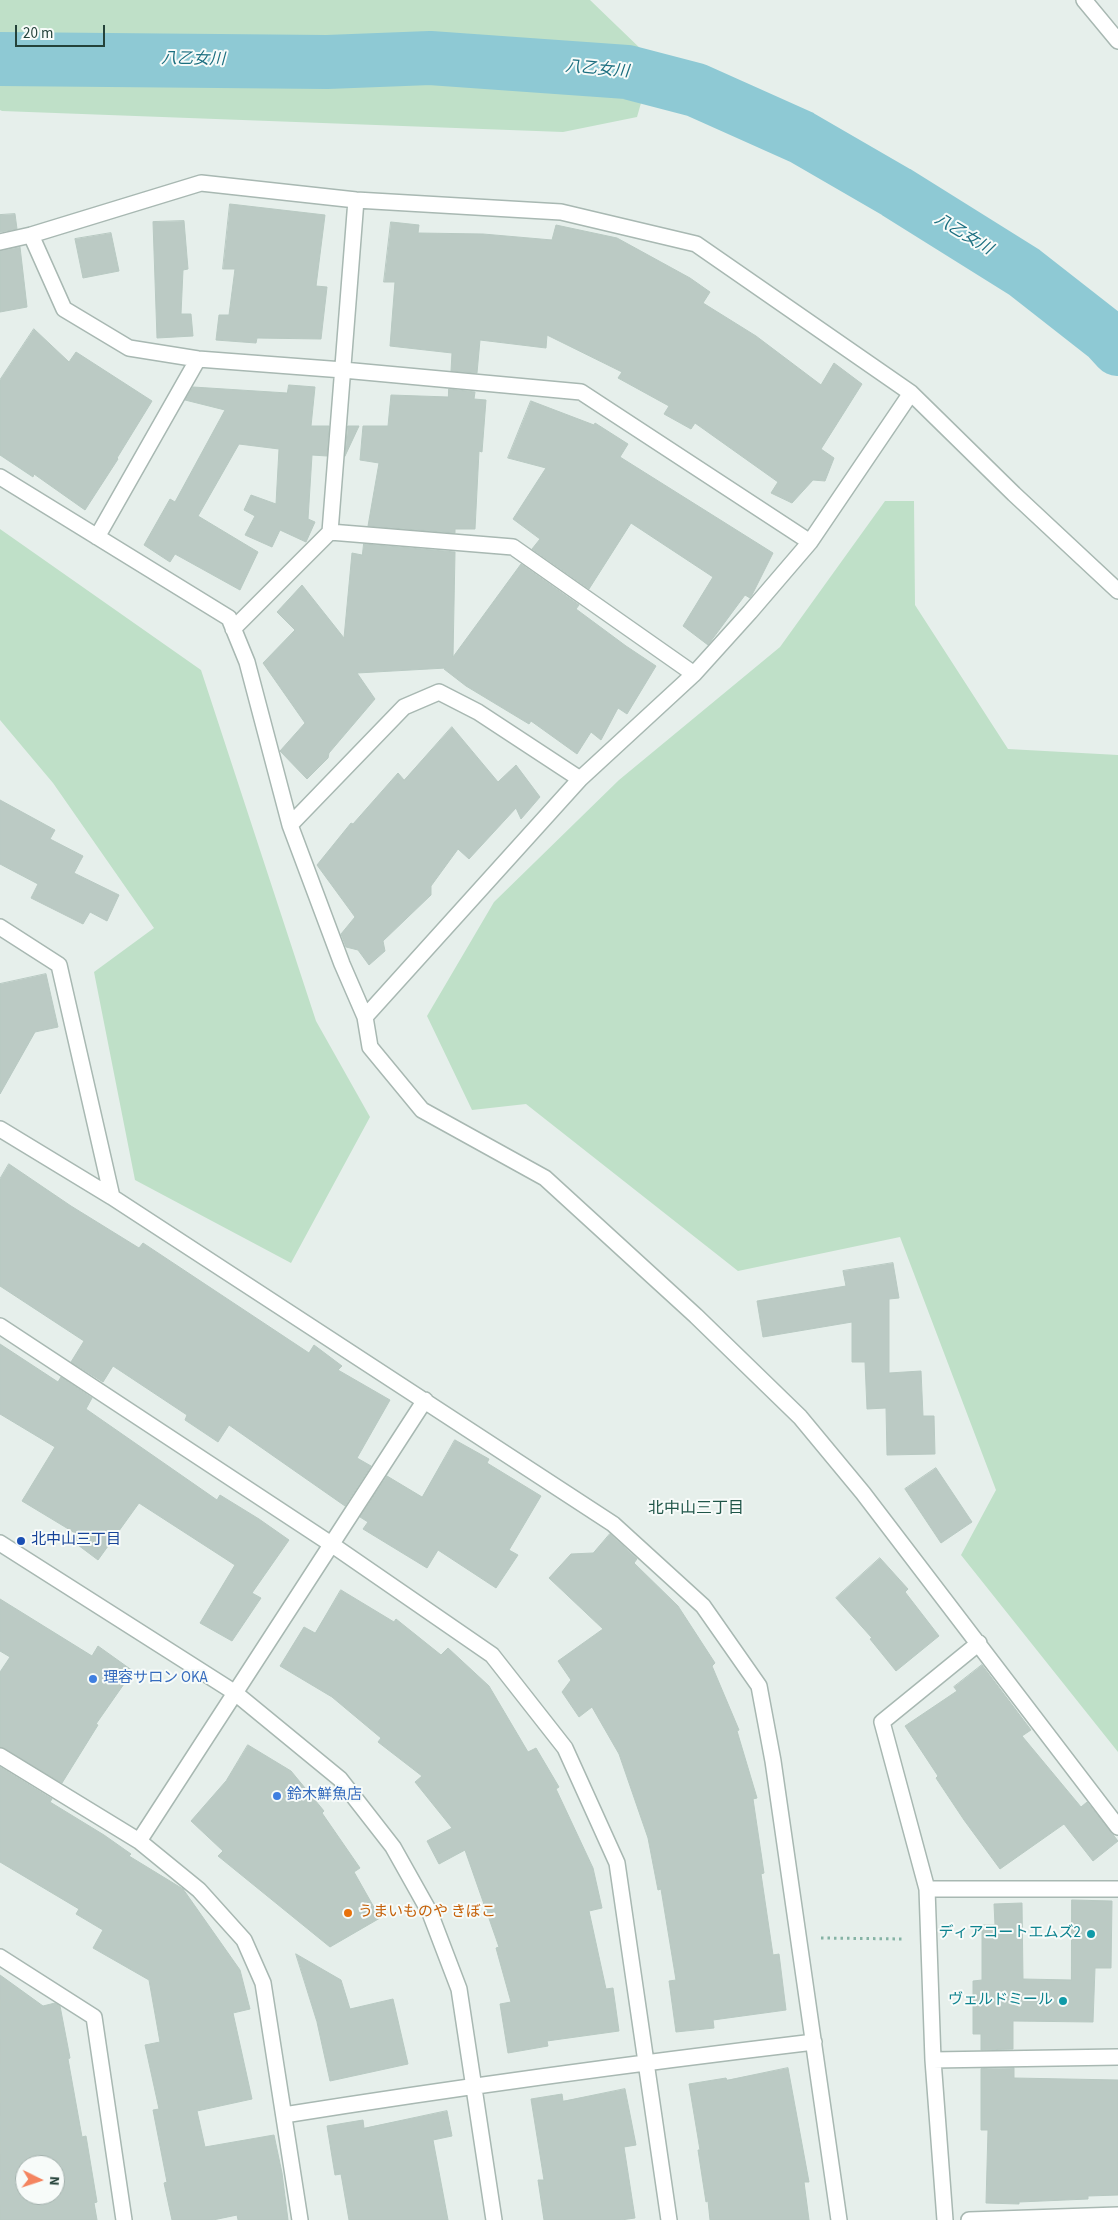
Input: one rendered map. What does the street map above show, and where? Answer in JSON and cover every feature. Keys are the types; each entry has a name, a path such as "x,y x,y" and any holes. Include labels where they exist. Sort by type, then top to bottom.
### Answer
{"street":[{"path":"1084,0 1118,41"},
{"path":"0,242 31,235 201,183 356,200 561,212 696,244 911,393 1014,494 1118,591"},
{"path":"233,629 330,532 356,200"},
{"path":"31,235 64,309 129,348 198,359 581,392 810,542"},
{"path":"97,537 198,359"},
{"path":"365,1017 580,779 694,674 750,612 810,542 911,393"},
{"path":"0,478 228,618 247,662 290,825 342,964 365,1017 370,1047 422,1110 545,1178 696,1316 800,1417 863,1493 1118,1827"},
{"path":"330,532 513,546 694,674"},
{"path":"290,825 404,707 439,692 478,712 580,779"},
{"path":"0,927 59,965 112,1197"},
{"path":"0,1129 112,1197 613,1524 703,1606 759,1686 773,1761 839,2220"},
{"path":"0,1326 331,1544 492,1655 565,1748 617,1863 669,2220"},
{"path":"138,1841 425,1400"},
{"path":"0,1543 234,1692 340,1780 393,1847 430,1913 459,1990 494,2220"},
{"path":"945,2220 933,2060 927,1889 882,1722 979,1644"},
{"path":"0,1756 138,1841 199,1890 244,1940 263,1983 300,2220"},
{"path":"927,1889 1118,1889"},
{"path":"0,1958 94,2017 124,2220"},
{"path":"284,2115 474,2085 814,2042"},
{"path":"933,2060 1118,2057"},
{"path":"969,2220 1118,2215"}],"path":[{"path":"799,1938 928,1940"}],"green space":[{"path":"0,0 590,0 645,53 649,75 637,117 563,132 2,111 0,110"},
{"path":"885,501 914,501 915,605 1008,749 1118,755 1118,1752 961,1555 996,1490 900,1237 738,1271 526,1104 472,1110 427,1016 494,902 619,780 780,647"},
{"path":"0,529 201,670 316,1021 370,1117 291,1263 135,1180 94,972 154,928 53,783 0,720"}],"building":[{"path":"230,204 325,215 316,286 327,287 321,339 257,338 256,343 216,340 219,315 229,315 235,269 223,269"},
{"path":"15,214 17,229 0,232 0,215"},
{"path":"184,221 188,269 183,270 181,314 191,314 193,336 157,338 153,222"},
{"path":"391,222 419,225 418,233 483,234 552,240 556,225 617,238 690,278 710,292 703,303 756,336 821,385 834,363 862,384 821,449 834,458 825,481 813,480 792,503 771,493 778,482 695,423 691,429 664,414 669,406 618,378 622,372 547,335 546,348 480,340 477,373 451,371 452,353 390,346 395,282 384,282"},
{"path":"111,233 119,271 83,278 75,239"},
{"path":"20,247 27,307 0,312 0,251"},
{"path":"34,329 69,362 76,352 152,401 85,510 34,474 33,477 0,455 0,380"},
{"path":"289,385 315,387 311,426 329,426 327,456 312,455 308,519 315,522 306,542 280,530 272,547 245,535 255,516 244,510 251,495 276,504 279,449 239,444 198,516 258,552 240,590 175,554 170,562 144,545 170,499 175,502 225,410 185,400 193,387 287,393"},
{"path":"449,389 475,392 474,399 486,400 482,452 479,451 475,529 455,529 455,533 368,526 379,463 360,460 363,426 388,426 391,395 448,397"},
{"path":"531,401 594,425 595,423 628,444 620,457 773,553 750,598 745,595 708,645 683,626 713,577 631,523 589,589 532,549 540,539 513,519 546,468 508,458"},
{"path":"348,426 359,426 345,456"},
{"path":"364,544 455,552 453,657 521,564 579,605 576,609 656,666 627,714 618,708 601,740 591,732 577,754 531,721 529,724 466,686 444,669 446,668 357,673 375,699 329,753 328,758 307,779 280,751 305,723 263,663 295,630 277,612 302,585 344,638 352,553 362,555"},
{"path":"452,727 498,782 516,765 540,797 521,819 516,808 469,859 458,849 431,886 431,895 383,941 385,951 369,965 358,950 346,947 341,934 355,917 317,865 351,823 353,824 398,773 404,780"},
{"path":"0,800 55,830 50,839 83,856 74,873 119,895 107,921 90,912 83,924 31,898 38,884 0,864"},
{"path":"46,974 58,1027 35,1032 0,1094 0,984"},
{"path":"9,1164 71,1206 139,1248 143,1243 309,1353 314,1345 342,1366 338,1370 390,1400 357,1458 371,1466 345,1506 229,1425 218,1442 185,1420 187,1415 113,1366 103,1382 71,1362 84,1341 0,1286 0,1179"},
{"path":"893,1263 899,1298 889,1299 889,1373 921,1371 923,1416 934,1416 935,1454 887,1455 886,1408 867,1409 865,1362 852,1362 852,1322 763,1337 757,1301 846,1286 843,1271"},
{"path":"0,1344 58,1382 61,1377 92,1398 86,1409 217,1500 220,1495 289,1540 252,1593 261,1598 232,1641 200,1623 235,1565 139,1503 98,1560 70,1539 75,1533 22,1501 55,1447 0,1414"},
{"path":"455,1440 489,1459 487,1463 541,1496 509,1550 518,1555 496,1588 438,1550 427,1568 363,1529 368,1522 360,1517 387,1476 422,1497"},
{"path":"936,1468 972,1522 941,1543 905,1489"},
{"path":"610,1534 637,1559 634,1563 678,1606 715,1663 712,1666 739,1730 737,1731 757,1798 753,1799 764,1873 761,1874 773,1955 779,1954 786,2010 713,2020 714,2028 676,2032 669,1981 676,1980 661,1889 658,1890 648,1838 619,1754 592,1707 579,1717 562,1692 571,1680 558,1661 603,1629 549,1578 571,1554 593,1553"},
{"path":"880,1558 908,1589 905,1592 939,1636 896,1671 870,1639 872,1638 836,1598"},
{"path":"341,1590 394,1622 396,1619 441,1655 448,1648 489,1686 528,1752 536,1748 559,1787 556,1789 593,1868 602,1908 589,1911 606,1989 613,1988 619,2031 547,2041 548,2046 508,2053 500,2004 511,2002 496,1948 499,1947 465,1850 439,1864 427,1841 452,1828 415,1782 422,1776 378,1742 381,1738 332,1697 280,1666 304,1627 315,1633"},
{"path":"0,1599 92,1656 98,1646 133,1671 96,1724 98,1725 62,1783 0,1747 0,1672 10,1657 0,1651"},
{"path":"982,1665 1031,1730 1022,1736 1081,1807 1087,1802 1118,1841 1093,1861 1064,1824 1000,1869 936,1778 938,1776 905,1726 957,1691 954,1687"},
{"path":"248,1745 291,1771 324,1811 322,1813 360,1868 354,1872 380,1918 330,1947 218,1856 223,1851 191,1821 226,1781"},
{"path":"0,1767 52,1799 50,1802 104,1835 131,1854 129,1856 183,1889 240,1970 250,2009 233,2013 252,2099 197,2111 205,2147 274,2135 282,2173 288,2220 238,2220 237,2215 213,2220 172,2220 164,2183 167,2182 153,2110 159,2109 145,2045 160,2042 149,1980 93,1948 103,1930 76,1914 79,1909 0,1862"},
{"path":"1072,1900 1112,1901 1111,1968 1095,1968 1093,2022 1013,2021 1013,2049 981,2050 981,2034 973,2034 973,1981 982,1980 982,1925 995,1925 994,1904 1022,1903 1023,1979 1071,1980"},
{"path":"296,1954 341,1980 350,2009 393,1999 408,2064 330,2081 317,2022"},
{"path":"0,1975 43,2006 55,2003 60,2006 82,2137 86,2136 97,2202 94,2203 97,2220 0,2220"},
{"path":"788,2068 809,2182 804,2182 809,2220 710,2220 689,2084 726,2078 727,2080"},
{"path":"1014,2068 1014,2078 1118,2080 1118,2195 1088,2196 1088,2199 1019,2202 1019,2204 986,2203 988,2130 981,2130 981,2069"},
{"path":"625,2089 636,2145 624,2147 635,2218 621,2220 544,2220 538,2180 544,2180 531,2099 562,2094 563,2101"},
{"path":"447,2111 452,2136 433,2140 448,2220 349,2220 341,2174 335,2175 327,2126 363,2120 364,2128"}],"waterway":[{"name":"八乙女川","path":"0,59 327,62 430,58 627,72 696,90 801,137 896,192 1024,272 1107,337 1118,349"}],"place":[{"name":"北中山三丁目","path":"21,1541"},
{"name":"理容サロン OKA","path":"93,1679"},
{"name":"鈴木鮮魚店","path":"277,1796"},
{"name":"うまいものや きぼこ","path":"348,1913"},
{"name":"ディアコートエムズ2","path":"1091,1934"},
{"name":"ヴェルドミール","path":"1063,2001"}],"district":[{"name":"北中山三丁目","path":"696,1509"}]}
